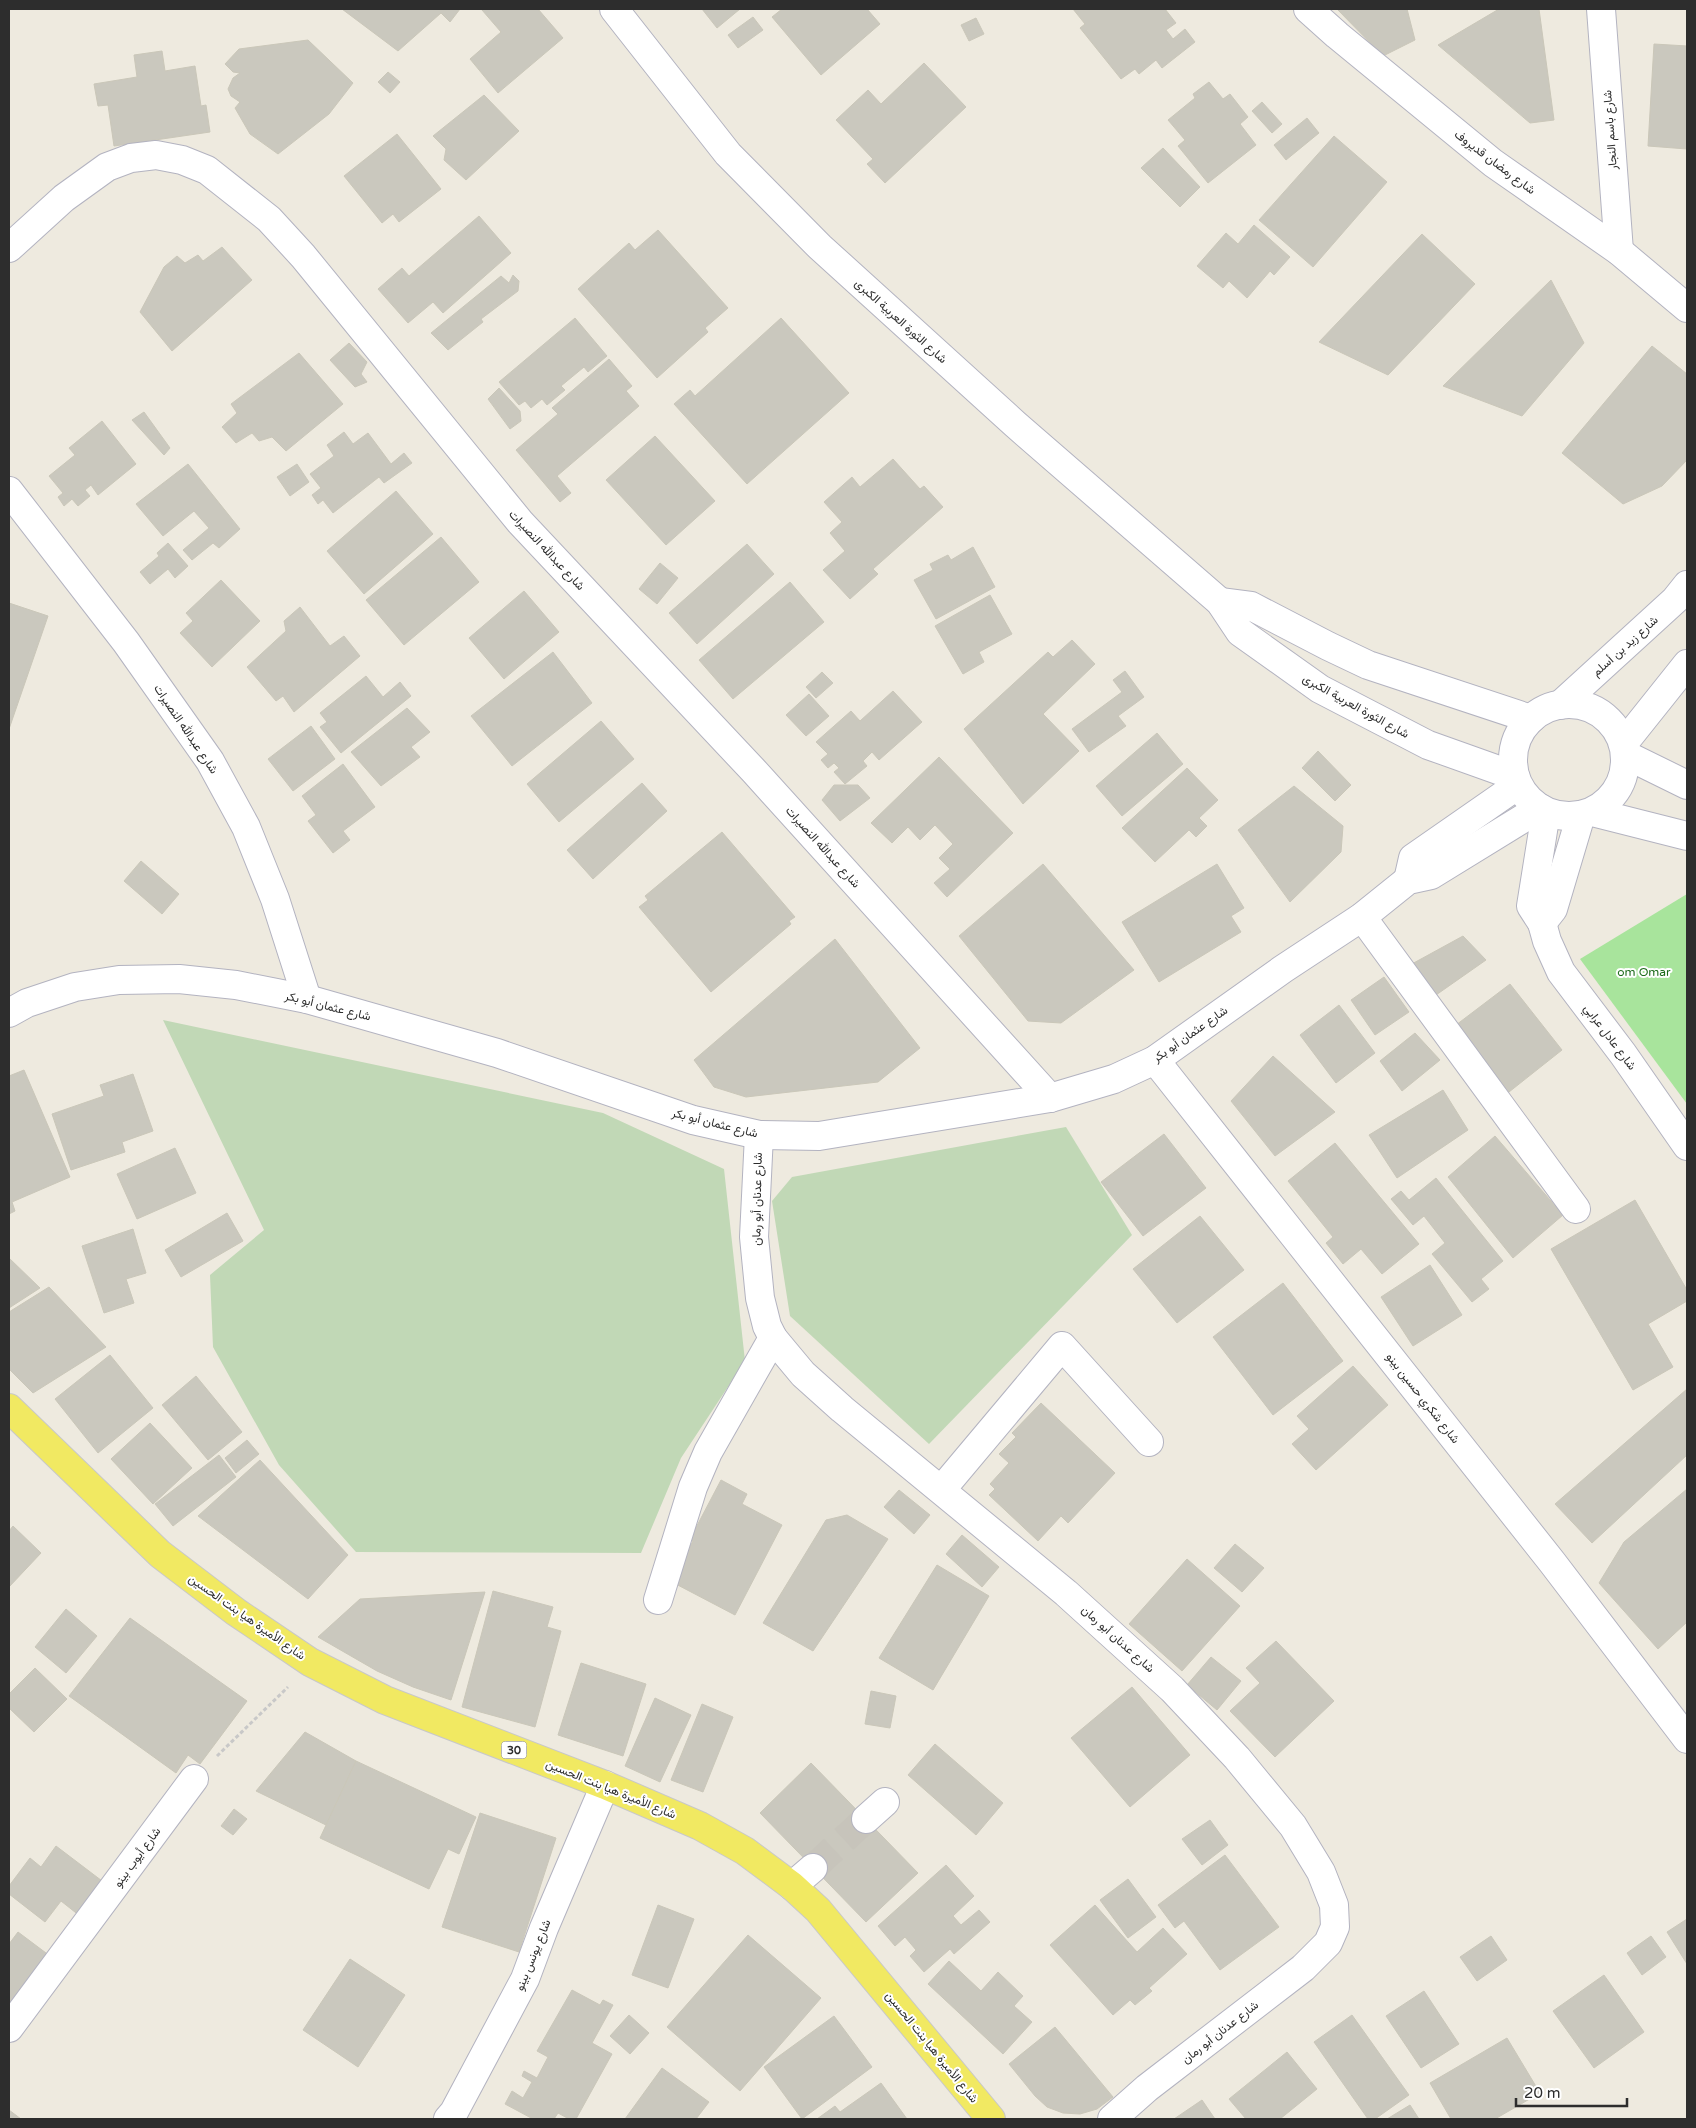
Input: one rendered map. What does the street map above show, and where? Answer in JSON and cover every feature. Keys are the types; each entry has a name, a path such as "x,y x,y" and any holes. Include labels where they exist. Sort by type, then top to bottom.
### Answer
{"main road":[{"name":"شارع الأميرة هيا بنت الحسين","path":"9,1408 160,1554 236,1612 310,1662 384,1700 605,1785 700,1826 745,1851 792,1886 818,1910 991,2119"}],"street":[{"name":"شارع الثورة العربية الكبرى","path":"614,9 728,154 820,247 1015,424 1220,602 1240,632 1320,689 1428,745 1517,780"},
{"name":"شارع رمضان قديروف","path":"1308,9 1337,36 1493,163 1619,251 1687,308"},
{"name":"شارع باسم النجار","path":"1601,9 1619,251"},
{"name":"شارع عبدالله النصيرات","path":"9,248 64,198 107,166 131,158 156,155 182,160 207,170 269,219 310,264 520,522 754,771 1050,1098"},
{"name":"شارع عبدالله النصيرات","path":"9,491 126,642 210,761 246,827 275,899 307,999"},
{"name":"شارع زيد بن أسلم","path":"1560,704 1675,600 1687,585"},
{"path":"1220,602 1251,606 1368,665 1531,719"},
{"path":"1625,749 1687,664"},
{"path":"1560,704 1580,705 1599,712 1614,726 1625,749 1626,769 1622,783 1605,804 1587,813 1563,816 1543,810 1528,798 1517,780 1513,761 1520,731 1543,710 1560,704"},
{"path":"1625,749 1687,785"},
{"path":"1408,880 1413,858 1517,780"},
{"name":"شارع عثمان أبو بكر","path":"9,1013 27,1003 75,987 119,980 178,979 236,985 307,999 497,1052 693,1120 759,1135 819,1136 1050,1098 1114,1080 1155,1060 1283,969 1362,917 1408,880 1431,875 1543,810"},
{"name":"شارع عادل عرابي","path":"1543,810 1531,906 1542,923 1547,941 1561,972 1624,1054 1687,1146"},
{"path":"1587,813 1687,836"},
{"path":"1542,923 1553,909 1587,813"},
{"path":"1362,917 1576,1209"},
{"name":"شارع شكري حسين بينو","path":"1155,1060 1546,1555 1687,1739"},
{"name":"شارع عدنان أبو رمان","path":"759,1135 754,1236 760,1298 767,1326 773,1338 803,1374 842,1409 942,1489 1066,1593 1172,1688 1237,1758 1293,1826 1321,1872 1334,1905 1335,1927 1328,1943 1303,1968 1147,2088 1112,2119"},
{"path":"658,1600 693,1487 708,1452 773,1338"},
{"path":"942,1489 1062,1346 1148,1442"},
{"name":"شارع أيوب بينو","path":"9,2028 194,1779"},
{"name":"شارع يونس بينو","path":"455,2117 525,1979 544,1928 605,1785"},
{"path":"792,1886 813,1868"}],"path":[{"path":"194,1779 278,1698"}],"green space":[{"name":"om Omar","path":"1687,894 1687,1104 1580,959"},
{"path":"163,1020 603,1113 724,1169 745,1361 681,1458 641,1553 356,1552 279,1465 213,1347 210,1275 264,1230"},
{"path":"1066,1127 1132,1235 929,1444 790,1316 772,1201 792,1177"}],"building":[{"path":"342,9 460,9 450,22 441,13 398,51"},
{"path":"538,9 563,38 498,93 470,59 501,32 482,10"},
{"path":"702,9 740,9 717,28"},
{"path":"782,9 867,9 880,24 821,75 772,17"},
{"path":"1073,9 1165,9 1176,23 1166,30 1173,39 1185,29 1195,42 1162,68 1156,60 1139,74 1135,69 1121,79 1080,28 1085,24"},
{"path":"1337,9 1407,9 1415,40 1383,56"},
{"path":"1499,9 1539,9 1554,120 1530,123 1438,45"},
{"path":"753,17 763,30 738,48 728,35"},
{"path":"976,18 984,34 969,41 961,25"},
{"path":"308,40 353,83 329,114 278,154 250,134 235,108 240,102 231,96 228,89 233,78 240,73 233,72 225,64 239,49"},
{"path":"1654,44 1687,46 1687,149 1648,146"},
{"path":"162,51 165,71 195,66 201,106 206,105 210,132 114,146 108,105 98,106 94,84 137,77 134,55"},
{"path":"924,63 966,107 885,183 867,164 873,159 836,120 868,90 881,104"},
{"path":"388,72 400,82 390,93 378,82"},
{"path":"1209,82 1223,99 1230,94 1248,117 1240,124 1256,145 1208,183 1178,146 1185,140 1168,120 1195,98 1193,94"},
{"path":"484,95 519,131 466,180 444,160 446,149 433,136"},
{"path":"1262,102 1282,124 1272,133 1252,111"},
{"path":"1307,118 1319,133 1286,160 1274,145"},
{"path":"397,134 441,189 399,222 393,214 382,223 344,176"},
{"path":"1334,136 1387,182 1313,267 1259,220"},
{"path":"1163,148 1200,187 1180,207 1141,168"},
{"path":"479,216 511,253 443,313 433,302 408,323 378,289 402,268 409,276"},
{"path":"1254,225 1290,257 1274,275 1270,271 1247,298 1229,281 1223,288 1197,266 1226,233 1238,244"},
{"path":"658,230 728,308 705,328 708,332 657,378 578,289 629,243 635,250"},
{"path":"1422,234 1475,284 1388,375 1319,342"},
{"path":"222,247 252,280 172,351 140,312 164,267 177,256 185,263 198,255 203,261"},
{"path":"513,275 519,281 518,291 481,319 483,322 448,350 431,333 501,276 509,283"},
{"path":"1551,280 1584,343 1522,416 1443,386"},
{"path":"575,318 607,356 588,372 584,367 561,386 565,390 547,405 542,399 531,408 525,401 519,405 499,382"},
{"path":"781,318 849,393 747,484 674,404 690,390 695,396"},
{"path":"349,343 367,362 361,374 367,382 355,387 330,360"},
{"path":"1652,346 1687,374 1687,460 1662,486 1623,504 1562,453"},
{"path":"299,353 343,404 286,451 272,437 259,441 252,433 236,443 222,427 237,413 231,404"},
{"path":"609,359 632,386 626,391 639,406 557,476 571,493 560,502 516,450 558,414 552,408"},
{"path":"499,388 520,411 521,421 510,429 488,399"},
{"path":"144,412 170,448 164,455 132,420"},
{"path":"102,421 136,464 98,495 91,485 85,490 90,496 78,506 72,499 64,506 58,497 63,493 49,476 75,455 69,448"},
{"path":"344,432 353,444 368,433 391,464 404,453 412,463 384,483 379,477 333,513 323,500 318,504 312,495 321,488 310,474 334,456 327,445"},
{"path":"655,436 715,501 666,545 606,480"},
{"path":"893,459 920,489 924,486 943,507 873,569 878,574 850,599 823,570 845,551 830,533 842,522 824,502 852,477 860,487"},
{"path":"188,464 240,529 219,548 213,543 192,560 183,550 209,528 194,511 163,536 136,504"},
{"path":"297,464 309,482 290,496 277,477"},
{"path":"396,491 433,534 364,594 327,551"},
{"path":"441,537 479,582 404,645 366,600"},
{"path":"168,543 188,566 175,578 168,569 150,584 140,572 159,556 157,553"},
{"path":"747,544 774,574 697,644 669,613"},
{"path":"973,547 995,587 936,619 914,580 933,570 930,564 948,555 951,560"},
{"path":"660,563 678,578 657,604 639,589"},
{"path":"221,580 260,621 212,667 180,633 193,621 186,613"},
{"path":"790,582 824,622 733,699 699,660"},
{"path":"524,591 559,632 504,679 469,638"},
{"path":"990,595 1012,634 979,652 984,662 963,674 935,626"},
{"path":"9,603 48,616 9,729"},
{"path":"300,607 330,646 344,636 360,656 294,712 283,696 276,701 247,667 286,631 284,621"},
{"path":"1072,640 1095,664 1043,714 1079,751 1023,804 964,729 1048,652 1053,657"},
{"path":"553,652 592,703 512,766 471,716"},
{"path":"1125,671 1144,697 1118,716 1126,726 1089,752 1072,729 1122,692 1113,680"},
{"path":"822,672 833,683 816,698 806,687"},
{"path":"366,676 383,697 400,682 411,696 341,753 320,727 327,722 320,713"},
{"path":"893,691 922,722 879,760 872,752 863,761 867,766 845,784 834,772 839,768 834,763 828,768 821,760 828,754 816,742 851,711 860,721"},
{"path":"809,694 829,716 806,736 786,715"},
{"path":"407,708 430,732 411,747 420,757 381,786 351,752"},
{"path":"601,721 634,759 559,822 527,784"},
{"path":"311,726 335,759 293,791 268,759"},
{"path":"1157,733 1183,764 1122,816 1096,786"},
{"path":"1318,751 1351,785 1335,801 1302,768"},
{"path":"939,757 1013,833 947,897 934,883 950,869 939,858 953,844 935,825 920,840 908,827 892,843 871,823"},
{"path":"343,764 375,807 343,831 350,840 333,853 308,821 316,815 302,796"},
{"path":"1187,768 1218,800 1199,818 1207,826 1196,837 1189,830 1155,862 1122,828"},
{"path":"642,783 667,811 593,879 567,850"},
{"path":"834,785 858,785 870,798 840,821 822,800"},
{"path":"1294,786 1343,826 1341,852 1290,902 1238,830"},
{"path":"722,832 795,917 789,921 791,924 711,992 639,907 648,900 645,896"},
{"path":"141,861 179,894 162,914 124,881"},
{"path":"1043,864 1134,970 1061,1023 1028,1021 959,936"},
{"path":"1217,864 1244,908 1231,916 1241,932 1159,982 1122,922"},
{"path":"1463,936 1486,960 1436,995 1410,965"},
{"path":"835,939 920,1048 878,1082 746,1097 714,1087 694,1060"},
{"path":"1384,977 1409,1012 1375,1035 1351,1000"},
{"path":"1510,984 1562,1050 1509,1092 1456,1025"},
{"path":"1339,1005 1375,1053 1336,1083 1300,1035"},
{"path":"1415,1033 1440,1060 1402,1091 1380,1061"},
{"path":"1273,1056 1335,1112 1275,1156 1231,1101"},
{"path":"24,1070 70,1177 12,1202 15,1211 9,1214 9,1076"},
{"path":"133,1074 153,1131 122,1142 125,1152 71,1170 52,1114 104,1096 100,1085"},
{"path":"1443,1090 1468,1130 1397,1178 1369,1135"},
{"path":"1164,1134 1206,1188 1143,1236 1101,1182"},
{"path":"1495,1136 1563,1215 1513,1258 1448,1177"},
{"path":"1335,1143 1419,1244 1382,1274 1361,1249 1343,1264 1326,1243 1333,1237 1288,1181"},
{"path":"175,1148 196,1193 137,1219 117,1174"},
{"path":"1436,1178 1503,1261 1481,1279 1489,1289 1472,1302 1432,1254 1445,1243 1424,1216 1413,1225 1391,1199 1401,1191 1409,1200"},
{"path":"1635,1200 1687,1290 1687,1301 1648,1324 1673,1367 1633,1390 1551,1249"},
{"path":"227,1213 243,1241 181,1277 165,1250"},
{"path":"1200,1216 1244,1270 1177,1323 1133,1269"},
{"path":"133,1229 146,1273 126,1279 134,1303 104,1313 82,1246"},
{"path":"9,1258 40,1288 9,1308"},
{"path":"1430,1265 1462,1315 1413,1346 1381,1297"},
{"path":"1283,1283 1343,1361 1273,1415 1213,1337"},
{"path":"49,1287 106,1347 33,1393 9,1369 9,1312"},
{"path":"110,1355 153,1408 98,1453 55,1399"},
{"path":"1353,1366 1388,1405 1316,1470 1292,1444 1309,1429 1297,1416"},
{"path":"196,1376 242,1432 208,1460 162,1405"},
{"path":"1687,1389 1687,1455 1592,1543 1555,1504"},
{"path":"1041,1403 1115,1473 1068,1523 1061,1516 1038,1541 989,1495 995,1489 990,1484 1009,1463 999,1454 1016,1437 1012,1433"},
{"path":"150,1423 192,1468 153,1504 111,1459"},
{"path":"247,1440 259,1454 236,1473 225,1458"},
{"path":"219,1455 236,1477 173,1526 155,1504"},
{"path":"260,1460 348,1555 308,1599 198,1516"},
{"path":"721,1480 747,1494 742,1504 782,1525 735,1615 672,1582 693,1541 690,1539"},
{"path":"1687,1489 1687,1622 1658,1649 1599,1583 1624,1542"},
{"path":"899,1490 930,1515 914,1534 884,1507"},
{"path":"847,1515 888,1539 813,1651 763,1623 826,1520"},
{"path":"13,1526 41,1553 9,1587 9,1531"},
{"path":"962,1535 999,1567 982,1587 946,1554"},
{"path":"1235,1544 1264,1568 1242,1592 1214,1568"},
{"path":"1187,1559 1240,1606 1182,1671 1129,1624"},
{"path":"937,1565 989,1596 933,1690 879,1658"},
{"path":"493,1591 553,1607 547,1627 561,1631 535,1727 462,1707"},
{"path":"485,1592 451,1700 413,1687 377,1671 318,1637 360,1599"},
{"path":"66,1609 97,1636 66,1673 35,1647"},
{"path":"130,1618 247,1701 200,1764 188,1755 176,1773 69,1696"},
{"path":"1276,1641 1334,1701 1275,1757 1230,1711 1260,1683 1246,1668"},
{"path":"1211,1657 1241,1681 1217,1710 1187,1685"},
{"path":"581,1663 646,1684 623,1756 558,1735"},
{"path":"35,1668 67,1699 34,1732 9,1708 9,1694"},
{"path":"1132,1687 1190,1755 1130,1807 1071,1738"},
{"path":"871,1691 896,1696 890,1728 865,1724"},
{"path":"655,1698 691,1715 660,1782 625,1766"},
{"path":"702,1704 733,1717 703,1792 671,1780"},
{"path":"305,1732 356,1761 326,1825 256,1791"},
{"path":"935,1744 1003,1803 976,1835 908,1775"},
{"path":"356,1761 476,1817 459,1854 448,1849 429,1889 320,1838"},
{"path":"811,1763 918,1873 866,1922 760,1813"},
{"path":"234,1809 247,1819 233,1835 221,1826"},
{"path":"480,1813 556,1838 519,1952 442,1927"},
{"path":"1210,1820 1228,1845 1202,1865 1182,1839"},
{"path":"56,1846 110,1887 85,1920 61,1901 45,1922 9,1894 9,1886 30,1858 41,1867"},
{"path":"1225,1855 1279,1927 1220,1970 1184,1921 1175,1928 1158,1905"},
{"path":"946,1865 974,1896 953,1916 961,1925 979,1910 990,1922 954,1954 950,1949 924,1972 910,1956 916,1950 905,1937 895,1946 878,1926"},
{"path":"1128,1879 1156,1917 1128,1938 1100,1900"},
{"path":"658,1905 694,1919 668,1988 632,1975"},
{"path":"1095,1905 1137,1952 1163,1928 1187,1954 1149,1988 1152,1991 1135,2005 1130,2000 1113,2015 1050,1945"},
{"path":"1687,1919 1687,1964 1667,1932"},
{"path":"18,1932 50,1956 15,2007 9,2002 9,1944"},
{"path":"748,1935 821,1998 740,2091 667,2027"},
{"path":"1491,1936 1507,1960 1477,1981 1460,1957"},
{"path":"1651,1936 1666,1957 1642,1975 1627,1953"},
{"path":"350,1959 405,1995 358,2067 303,2030"},
{"path":"949,1961 981,1991 998,1972 1023,1996 1014,2006 1032,2022 1003,2054 928,1984"},
{"path":"1604,1975 1644,2032 1594,2068 1553,2011"},
{"path":"572,1990 600,2005 603,2000 613,2005 592,2043 612,2054 576,2119 569,2119 558,2113 554,2119 533,2119 505,2104 512,2091 523,2098 532,2082 522,2076 524,2071 537,2078 548,2057 537,2051"},
{"path":"1424,1991 1459,2044 1421,2068 1386,2016"},
{"path":"629,2015 649,2033 630,2054 610,2036"},
{"path":"1352,2015 1409,2095 1375,2119 1368,2119 1314,2042"},
{"path":"834,2016 872,2067 802,2119 764,2067"},
{"path":"1055,2027 1113,2097 1097,2109 1080,2114 1063,2113 1047,2107 1035,2096 1009,2064"},
{"path":"1507,2038 1540,2093 1495,2119 1451,2119 1430,2083"},
{"path":"1287,2052 1317,2089 1280,2119 1246,2119 1229,2099"},
{"path":"662,2068 709,2102 696,2119 625,2119"},
{"path":"881,2083 907,2119 817,2119 835,2106 840,2112"},
{"path":"1202,2100 1215,2119 1174,2119"},
{"path":"1410,2105 1419,2119 1387,2119"},
{"path":"9,2110 21,2119 9,2119"}],"tunnel":[{"path":"813,1868 866,1819"}]}
